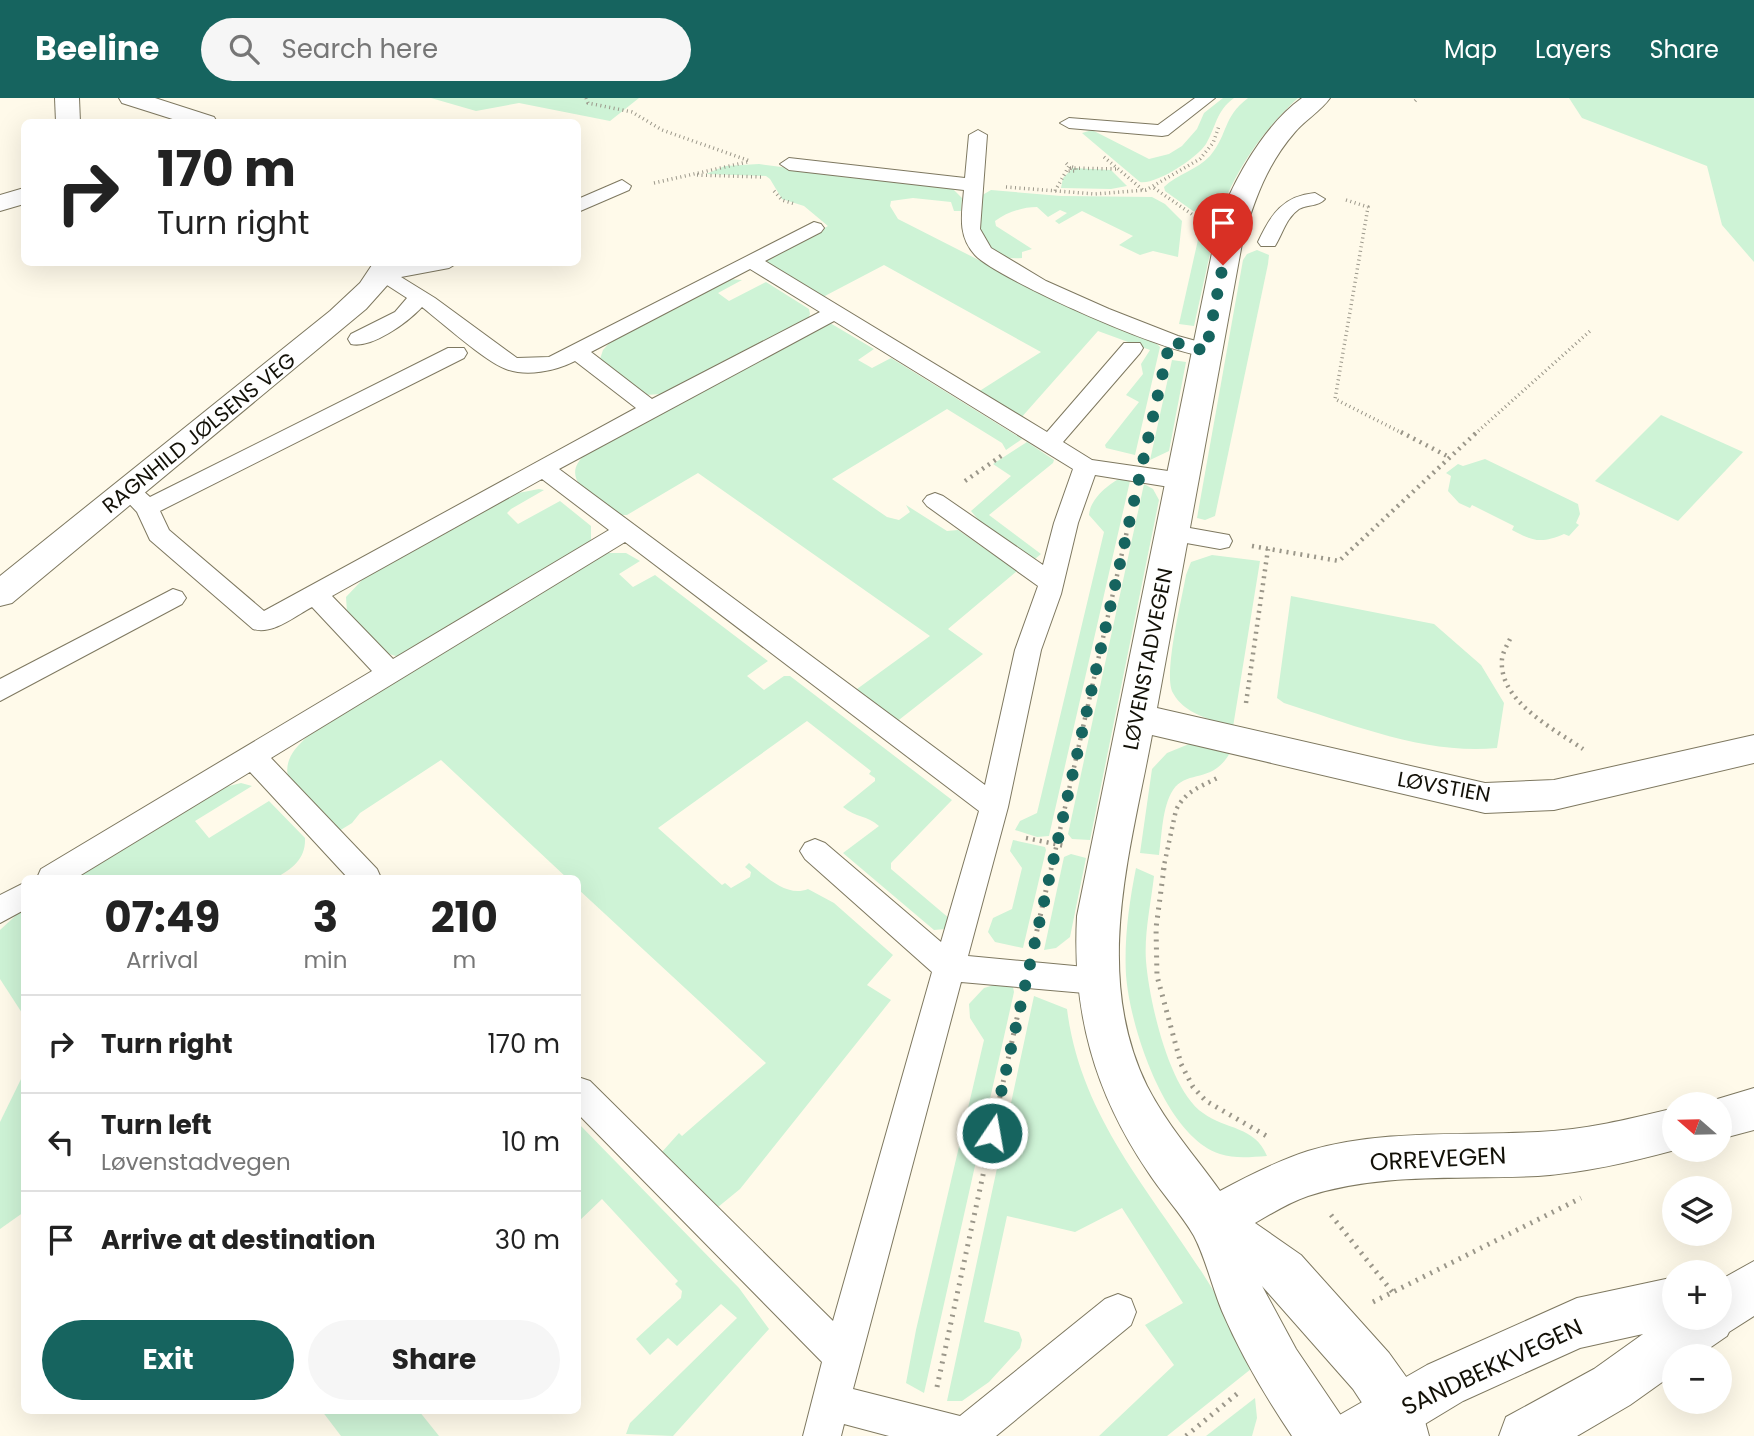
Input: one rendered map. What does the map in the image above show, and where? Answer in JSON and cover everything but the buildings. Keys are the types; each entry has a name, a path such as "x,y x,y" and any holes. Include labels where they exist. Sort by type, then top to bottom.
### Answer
{"street":[{"path":"67,98 68,119"},
{"path":"131,98 196,119"},
{"name":"LØVENSTADVEGEN","path":"1318,98 1309,103 1281,133 1263,160 1242,197 1229,237 1098,916 1096,981 1102,1024 1132,1103 1163,1154 1212,1221 1240,1295 1276,1364 1324,1436"},
{"path":"0,203 21,197"},
{"name":"RAGNHILD JØLSENS VEG","path":"0,594 138,499 334,321 386,268"},
{"name":"LØVSTIEN","path":"1136,717 1485,798 1554,795 1754,749"},
{"path":"1732,1115 1754,1109"},
{"name":"ORREVEGEN","path":"1212,1221 1301,1176 1345,1165 1542,1154 1609,1146 1662,1132"},
{"name":"LØVENSTADVEGEN","path":"1212,1221 1284,1272 1371,1371 1400,1423"},
{"path":"1732,1291 1754,1286 1732,1302"},
{"name":"SANDBEKKVEGEN","path":"1355,1436 1400,1423 1445,1383 1577,1323 1662,1306"},
{"path":"1525,1436 1612,1387 1692,1330"}],"lane":[{"path":"1069,123 1163,131 1206,98"},
{"path":"978,135 970,229 984,252 1040,285 1102,313 1170,341 1206,351"},
{"path":"789,164 973,185"},
{"path":"581,205 622,186"},
{"path":"1229,237 1275,248 1280,213 1290,206 1315,199"},
{"path":"386,268 420,297 511,364 531,366 554,363 814,228"},
{"path":"751,261 1086,466 1182,481"},
{"path":"386,268 407,266"},
{"path":"359,339 402,316 420,297"},
{"path":"456,353 138,499 159,534 262,623 651,409 836,312"},
{"path":"1049,444 1132,348"},
{"path":"576,352 651,409"},
{"path":"1086,466 1028,650 994,807 841,1355 827,1419 952,1432 1118,1312"},
{"path":"544,469 994,807"},
{"path":"936,501 1051,583"},
{"path":"57,875 626,530"},
{"path":"1173,533 1220,541"},
{"path":"315,594 391,674"},
{"path":"0,691 173,598"},
{"path":"254,758 363,875"},
{"path":"815,851 949,968 1096,981"},
{"path":"0,910 21,897"},
{"path":"581,1095 841,1355"}],"path":[{"path":"586,98 588,103 632,112 662,130 750,161"},
{"path":"973,185 1122,194 1154,188 1206,155 1214,145 1222,117"},
{"path":"622,186 677,181 725,164 750,161 789,164"},
{"path":"1055,191 1068,166 1119,169"},
{"path":"693,175 761,176 769,182"},
{"path":"1154,188 1196,218 1194,230"},
{"path":"773,189 778,197 802,206 822,224 814,228"},
{"path":"1315,199 1350,201 1368,207 1335,399 1449,457"},
{"path":"1220,541 1339,561 1449,457 1590,331"},
{"path":"936,501 1006,453"},
{"path":"952,1432 1027,973 1140,473"},
{"path":"1268,549 1237,757 1231,767 1214,780 1190,789 1182,797 1176,810 1159,909 1156,970 1173,1041 1184,1072 1197,1093 1211,1105 1256,1128 1275,1144"},
{"path":"1510,639 1502,651 1500,667 1510,689 1528,710 1585,751"},
{"path":"1370,1303 1394,1294 1581,1198 1591,1191 1599,1177 1609,1146"},
{"path":"1329,1213 1394,1294"},
{"path":"1186,1436 1246,1387"}],"green space":[{"path":"431,98 639,98 610,121 519,103 476,111"},
{"path":"1223,98 1234,98 1220,114 1201,150 1176,169 1147,182 1140,182 1082,133 1092,130 1149,159 1169,154 1182,146 1197,129 1204,113"},
{"path":"1248,98 1298,98 1251,152 1233,182 1219,215 1193,211 1165,191 1164,187 1210,156 1234,112"},
{"path":"1569,98 1754,98 1754,262 1722,225 1707,166 1582,118"},
{"path":"759,164 953,189 962,198 961,211 954,211 951,202 913,198 891,201 890,206 898,219 1081,312 1157,344 1160,347 1135,455 1106,448 1105,445 1139,402 1126,395 1143,374 1141,364 1150,350 1098,331 1020,419 978,392 1041,352 884,265 821,298 764,262 828,226 804,206 782,199 766,176 706,174 725,166"},
{"path":"1073,168 1111,170 1127,186 1111,189 1061,188 1063,178"},
{"path":"991,190 1061,196 1152,197 1165,204 1182,221 1178,257 1153,251 1140,255 1119,245 1133,236 1082,211 1059,224 1055,221 1067,213 1060,210 1048,217 1037,207 1015,211 995,221 996,226 1032,249 1022,252 1022,258 998,255 985,241 980,220 979,197"},
{"path":"1202,222 1217,222 1194,326 1179,324"},
{"path":"1257,250 1269,255 1268,264 1215,516 1205,520 1197,518 1243,260 1247,254"},
{"path":"729,279 742,280 718,293 729,301 766,282 809,309 808,319 662,394 645,395 600,359 603,350 612,340"},
{"path":"830,323 874,349 858,360 872,368 891,358 1022,439 1006,450 1002,443 947,409 832,479 887,517 899,520 910,512 906,505 947,531 958,530 1017,571 948,629 983,654 895,723 857,689 930,636 698,473 627,515 620,515 591,496 577,481 575,472 578,463 587,453 820,324"},
{"path":"1172,360 1186,362 1169,451 1150,460"},
{"path":"1661,415 1743,452 1678,521 1595,481"},
{"path":"1027,442 1054,460 1053,463 989,515 1041,554 1035,559 986,529 971,511 1011,476 993,464"},
{"path":"1485,459 1578,504 1580,514 1576,523 1579,525 1569,536 1564,534 1537,540 1512,530 1514,526 1472,505 1470,508 1459,503 1448,491 1451,476 1446,473 1458,464 1463,466"},
{"path":"1119,479 1130,481 1049,836 1037,837 1015,830 1020,821 1037,813 1104,532 1089,515 1090,509 1100,494"},
{"path":"1144,484 1153,489 1159,500 1090,840 1072,839 1068,834"},
{"path":"544,490 507,513 518,524 560,501 591,526 591,540 586,548 399,657 386,653 347,612 346,597 364,578 513,494"},
{"path":"608,553 626,553 640,561 619,574 633,587 655,575 768,661 747,676 764,690 784,676 790,676 952,800 891,863 891,869 950,919 945,929 934,930 843,853 879,826 843,807 875,781 875,778 869,774 871,771 807,721 658,828 722,885 725,883 731,888 750,877 751,872 745,867 749,863 784,888 792,891 808,889 834,903 893,955 867,985 891,1000 740,1189 712,1212 661,1153 679,1133 682,1136 766,1063 581,892 581,875 564,875 441,760 360,813 352,823 339,831 288,777 289,759 308,736 596,557"},
{"path":"1212,555 1260,561 1233,727 1191,711 1173,693 1171,683 1170,670 1177,618 1186,575 1191,562"},
{"path":"1291,596 1434,624 1481,665 1504,703 1497,748 1443,747 1389,736 1284,703 1277,698"},
{"path":"1189,744 1233,747 1218,767 1179,783 1169,797 1159,855 1140,853 1152,769 1167,753"},
{"path":"241,783 252,786 195,821 209,838 269,801 305,838 300,858 287,871 281,875 78,875 225,787"},
{"path":"1013,840 1045,847 1046,850 1023,948 995,942 988,932 993,918 1012,909 1022,868 1010,851"},
{"path":"1071,854 1086,858 1070,937 1056,948 1044,950 1064,857"},
{"path":"1136,868 1154,876 1147,929 1148,978 1156,1020 1180,1085 1203,1113 1248,1134 1262,1146 1267,1156 1226,1156 1200,1143 1183,1126 1154,1077 1135,1022 1126,975 1128,922"},
{"path":"21,911 21,1011 0,979 0,930"},
{"path":"994,985 1013,987 1014,992 924,1393 906,1383 984,1040 970,1018 969,1004 984,988"},
{"path":"1034,996 1067,1009 1078,1061 1097,1108 1121,1152 1206,1278 1231,1322 1251,1369 1167,1436 1099,1436 1174,1365 1145,1325 1183,1303 1122,1208 1075,1232 1007,1216 984,1322 1019,1332 1022,1340 1020,1348 989,1382 962,1401 947,1401"},
{"path":"21,1079 21,1214 0,1229 0,1122"},
{"path":"581,1126 739,1288 769,1329 673,1436 626,1434 630,1423 737,1318 721,1304 677,1346 668,1338 650,1355 636,1339 681,1298 682,1291 675,1284 678,1281 602,1199 581,1219"},
{"path":"1255,1398 1257,1418 1252,1436 1206,1436"},
{"path":"324,1414 421,1414 439,1436 341,1436"}],"route":[{"path":"992,1133 1170,341 1206,351 1223,265"}]}
